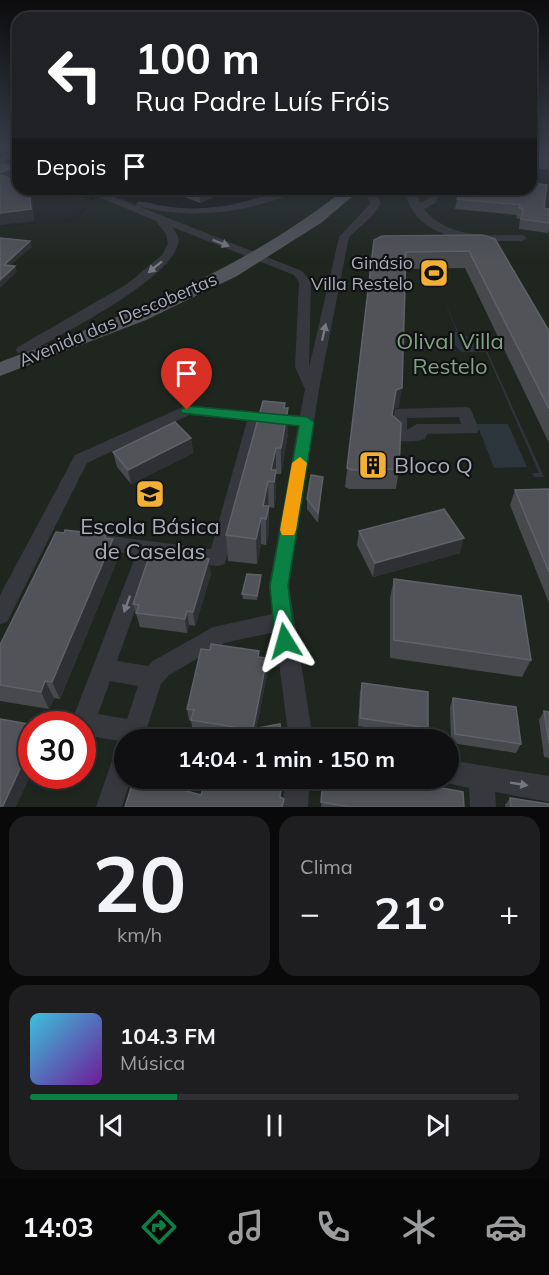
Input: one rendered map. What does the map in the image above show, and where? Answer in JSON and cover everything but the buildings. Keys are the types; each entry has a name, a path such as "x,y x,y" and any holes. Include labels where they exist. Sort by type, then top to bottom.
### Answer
{"main road":[{"name":"Avenida das Descobertas","path":"0,358 157,296 251,254 330,195"},
{"name":"Avenida das Descobertas","path":"0,369 123,322 311,223 346,195"}],"street":[{"path":"100,195 298,273 305,282 302,367 312,389"},
{"path":"118,195 144,205 172,211"},
{"path":"23,350 106,304 165,258 173,245 173,238 153,215 155,212 227,211 280,195"},
{"path":"299,729 282,621 279,586 312,389 344,237 347,231 374,209 376,203 371,195"},
{"path":"413,195 418,208 434,227 447,233 474,237 522,238"},
{"path":"418,208 432,201 435,195"},
{"path":"233,197 247,206"},
{"path":"0,615 81,459 187,410 307,422"},
{"path":"42,535 218,558 256,417"},
{"path":"114,731 83,723 148,549"},
{"path":"135,729 152,678 171,660 219,634 282,621"},
{"path":"103,669 152,678"},
{"path":"459,774 549,789"},
{"path":"481,778 483,807"},
{"path":"109,807 115,789"},
{"path":"295,807 297,789"}],"shaded area":[{"path":"0,186 12,186 12,195 59,195 85,207 75,220 0,226"},
{"path":"441,293 458,332 467,336 470,343 484,344 544,477 534,477 532,473 539,473 486,352 461,352 455,345 454,332 457,332"},
{"path":"477,424 508,424 527,467 494,468"}],"green space":[{"name":"Olival Villa Restelo","path":"537,186 549,186 549,807 0,807 0,226 75,220 85,208 58,195 79,195 93,201 98,195 110,195 178,212 238,206 278,195 537,195"}],"slow traffic":[{"path":"288,530 300,463"}],"place":[{"name":"Ginásio Villa Restelo","path":"434,273"},
{"name":"Bloco Q","path":"373,465"},
{"name":"Escola Básica de Caselas","path":"150,494"}],"route":[{"path":"187,410 307,422 279,586 285,641"}]}
